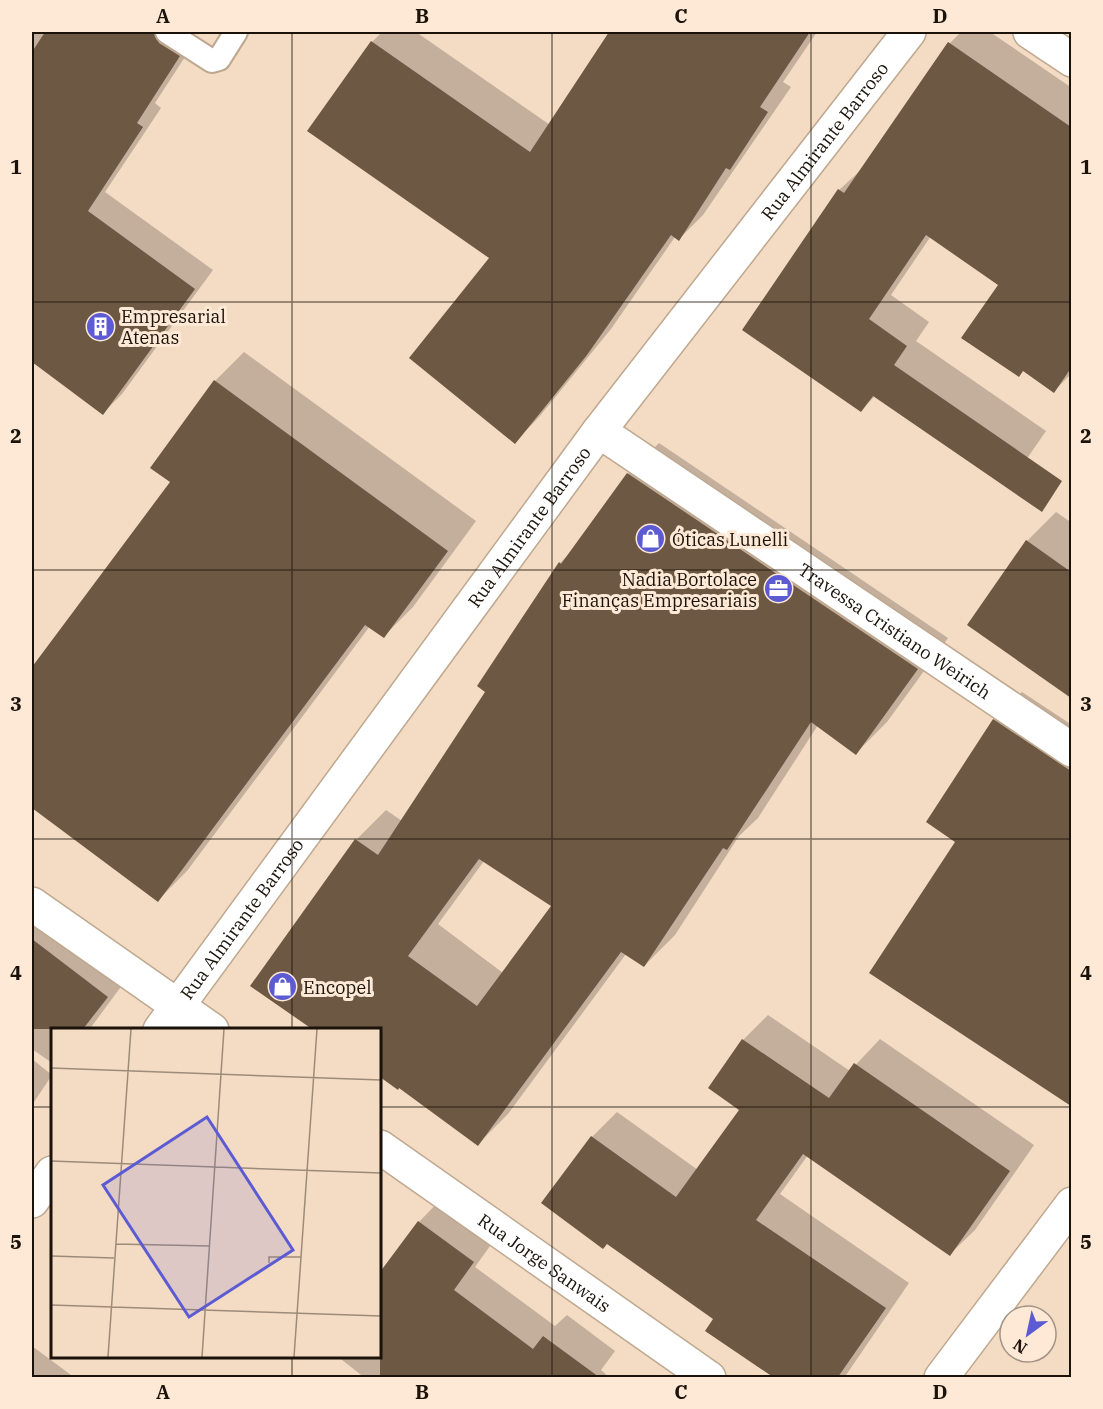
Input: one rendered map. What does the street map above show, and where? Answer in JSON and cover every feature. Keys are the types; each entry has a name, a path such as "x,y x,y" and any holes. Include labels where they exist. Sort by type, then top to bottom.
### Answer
{"street":[{"name":"Rua Almirante Barroso","path":"169,1018 599,431 909,32"},
{"path":"1030,32 1071,60"},
{"name":"Travessa Cristiano Weirich","path":"599,431 1071,750"},
{"path":"32,903 169,1018 208,1028"},
{"name":"Rua Jorge Sanwais","path":"381,1148 709,1377"},
{"path":"32,1201 51,1174"},
{"path":"940,1377 1071,1204"}],"lane":[{"path":"167,32 212,61 219,59 236,32"}],"building":[{"path":"45,32 154,32 159,43 180,56 137,123 143,127 88,211 195,289 103,415 32,362 32,52"},
{"path":"609,32 810,32 760,107 768,112 730,170 726,168 679,241 671,235 587,355 515,444 409,358 489,258 307,131 371,41 530,152"},
{"path":"948,42 1071,127 1071,368 1054,393 1023,371 1019,377 961,338 998,285 926,235 869,319 907,346 894,365 1062,481 1042,512 873,396 861,412 742,330 838,189 844,193"},
{"path":"214,380 448,551 384,638 365,625 158,902 32,808 32,667 170,482 150,468"},
{"path":"627,473 918,669 856,755 811,722 727,850 723,848 644,967 621,952 478,1146 399,1088 398,1090 381,1078 381,1028 311,1028 250,986 355,839 378,855 485,692 477,686 559,562 561,564","holes":["479,859 551,906 477,1006 408,956"]},
{"path":"1026,540 1071,572 1071,698 967,625"},
{"path":"993,719 1071,771 1071,1106 869,973 955,842 926,822"},
{"path":"32,939 108,997 84,1028 32,1029"},
{"path":"742,1039 829,1098 854,1063 1010,1171 950,1256 803,1154 756,1220 886,1308 838,1377 773,1377 705,1331 713,1319 607,1244 603,1249 541,1203 591,1136 676,1197 739,1110 708,1088"},
{"path":"418,1221 474,1262 454,1290 533,1349 543,1336 599,1377 380,1377 381,1271"}],"place":[{"name":"Empresarial Atenas","path":"100,326"},
{"name":"Óticas Lunelli","path":"651,539"},
{"name":"Nadia Bortolace Finanças Empresariais","path":"778,589"},
{"name":"Encopel","path":"282,987"}]}
